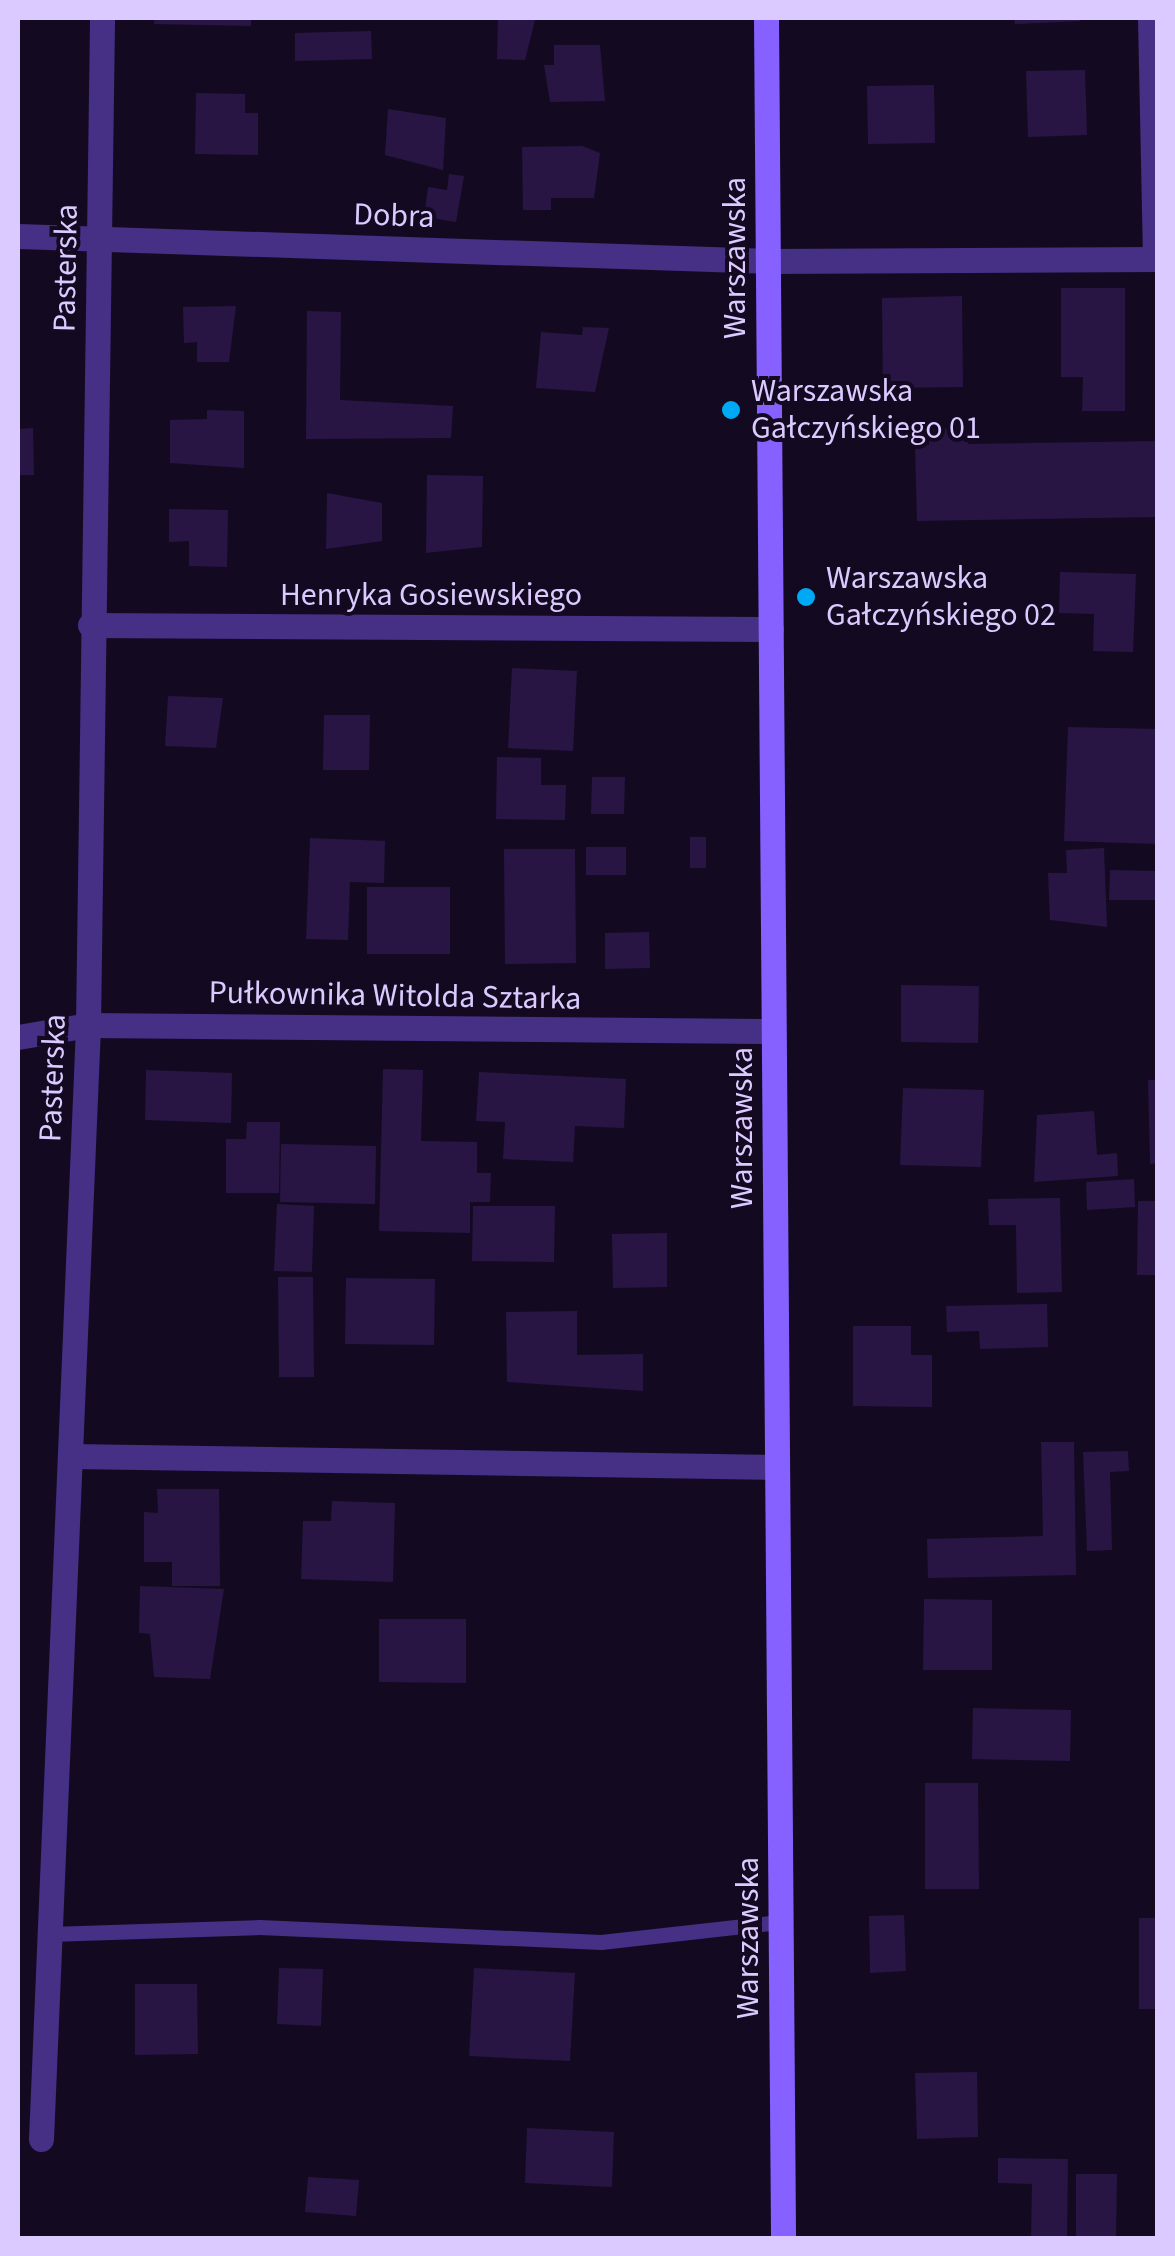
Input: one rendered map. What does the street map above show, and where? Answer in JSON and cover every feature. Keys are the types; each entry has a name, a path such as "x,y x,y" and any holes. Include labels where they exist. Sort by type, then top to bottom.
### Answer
{"street":[{"name":"Pasterska","path":"41,2139 88,1025 90,624 102,18"},
{"name":"Warszawska","path":"766,18 783,2238"},
{"path":"1150,18 1156,259"},
{"name":"Dobra","path":"18,236 768,262 1156,259"},
{"name":"Henryka Gosiewskiego","path":"90,624 772,630"},
{"name":"Pułkownika Witolda Sztarka","path":"18,1038 88,1025 773,1031"},
{"path":"71,1456 777,1467"}],"lane":[{"path":"50,1934 259,1927 601,1942 780,1922"}],"building":[{"path":"155,18 251,18 251,26 154,24"},
{"path":"1014,18 1080,18 1080,21 1015,24"},
{"path":"498,19 535,20 525,60 497,59"},
{"path":"371,31 372,59 295,61 295,33"},
{"path":"554,45 600,45 605,101 550,102 544,65 554,65"},
{"path":"1085,70 1087,135 1028,137 1026,71"},
{"path":"934,85 935,143 868,144 867,86"},
{"path":"196,93 245,94 245,113 258,113 258,155 195,154"},
{"path":"388,109 446,118 443,170 385,155"},
{"path":"582,146 600,153 594,198 551,198 551,210 523,210 522,147"},
{"path":"449,174 464,176 456,222 424,217 428,187 447,190"},
{"path":"1061,288 1125,288 1125,411 1082,411 1083,377 1061,377"},
{"path":"962,296 963,387 883,388 882,298"},
{"path":"236,306 229,362 197,362 197,342 184,343 183,307"},
{"path":"307,311 341,312 340,400 453,406 451,438 306,439"},
{"path":"583,327 609,328 595,392 536,388 541,332 582,335"},
{"path":"207,410 244,411 244,468 170,463 170,420 207,419"},
{"path":"33,428 34,475 18,475 18,429"},
{"path":"967,428 968,444 1158,441 1158,517 917,521 915,445 929,445 929,429"},
{"path":"427,475 483,476 482,547 426,553"},
{"path":"327,493 382,503 382,541 326,549"},
{"path":"169,509 228,510 227,567 189,566 189,541 169,542"},
{"path":"1060,572 1136,574 1133,652 1093,651 1094,614 1059,613"},
{"path":"512,668 577,671 573,751 508,748"},
{"path":"168,696 223,698 216,748 165,746"},
{"path":"324,715 370,715 369,770 323,770"},
{"path":"1068,727 1158,729 1158,844 1064,841"},
{"path":"497,757 541,758 541,785 566,785 565,820 496,819"},
{"path":"592,777 625,777 624,814 591,814"},
{"path":"690,837 706,837 706,868 690,868"},
{"path":"310,838 385,841 384,883 350,882 348,940 306,939"},
{"path":"586,847 626,847 626,875 586,875"},
{"path":"1104,848 1107,927 1050,920 1048,873 1067,873 1066,850"},
{"path":"504,849 575,849 576,963 505,964"},
{"path":"1110,870 1158,871 1158,900 1109,900"},
{"path":"367,887 450,887 450,954 367,954"},
{"path":"649,932 650,968 605,969 605,933"},
{"path":"901,985 979,986 978,1043 901,1042"},
{"path":"383,1069 423,1070 421,1141 477,1142 477,1173 491,1173 490,1202 470,1202 470,1233 379,1231"},
{"path":"146,1070 232,1073 231,1123 145,1120"},
{"path":"479,1072 626,1079 624,1128 575,1126 573,1162 503,1159 505,1122 476,1121"},
{"path":"1148,1080 1158,1080 1158,1163 1150,1164"},
{"path":"903,1088 984,1090 981,1167 900,1165"},
{"path":"1094,1111 1097,1155 1117,1153 1118,1176 1034,1182 1037,1115"},
{"path":"247,1122 280,1122 279,1193 226,1193 226,1139 246,1139"},
{"path":"281,1144 376,1146 375,1204 280,1202"},
{"path":"1134,1179 1135,1207 1087,1210 1086,1182"},
{"path":"1060,1198 1062,1292 1017,1293 1016,1225 989,1225 988,1199"},
{"path":"1138,1201 1158,1201 1158,1275 1137,1275"},
{"path":"277,1204 314,1206 312,1272 274,1271"},
{"path":"473,1206 555,1206 554,1262 472,1261"},
{"path":"667,1233 667,1287 613,1288 612,1234"},
{"path":"278,1277 313,1277 314,1377 279,1377"},
{"path":"346,1278 435,1279 434,1345 345,1344"},
{"path":"1047,1304 1048,1347 980,1349 979,1331 947,1332 946,1306"},
{"path":"577,1311 577,1355 643,1354 643,1391 507,1382 506,1312"},
{"path":"853,1326 911,1326 911,1355 932,1355 932,1407 853,1406"},
{"path":"1041,1442 1074,1442 1076,1575 928,1578 927,1539 1043,1536"},
{"path":"1128,1451 1129,1471 1110,1472 1112,1550 1087,1551 1083,1452"},
{"path":"157,1489 219,1489 220,1586 172,1586 172,1562 144,1562 144,1512 158,1513"},
{"path":"332,1501 395,1503 393,1582 301,1579 303,1521 331,1521"},
{"path":"140,1586 224,1589 210,1679 154,1677 150,1634 139,1633"},
{"path":"924,1599 992,1600 992,1670 923,1670"},
{"path":"379,1619 466,1619 466,1683 379,1682"},
{"path":"973,1708 1071,1710 1070,1761 972,1759"},
{"path":"925,1783 978,1783 979,1889 925,1889"},
{"path":"904,1915 906,1971 870,1973 869,1916"},
{"path":"1139,1918 1158,1918 1158,2009 1139,2009"},
{"path":"279,1968 323,1969 321,2026 277,2024"},
{"path":"474,1968 575,1973 570,2061 469,2056"},
{"path":"135,1984 197,1984 198,2054 135,2055"},
{"path":"977,2072 978,2137 917,2139 915,2073"},
{"path":"527,2128 614,2132 612,2187 525,2183"},
{"path":"998,2158 1068,2159 1067,2238 1031,2238 1032,2184 998,2183"},
{"path":"1076,2174 1117,2174 1116,2238 1076,2238"},
{"path":"308,2177 359,2180 356,2216 305,2212"}],"place":[{"name":"Warszawska Gałczyńskiego 01","path":"731,410"},
{"name":"Warszawska Gałczyńskiego 02","path":"806,597"}]}
